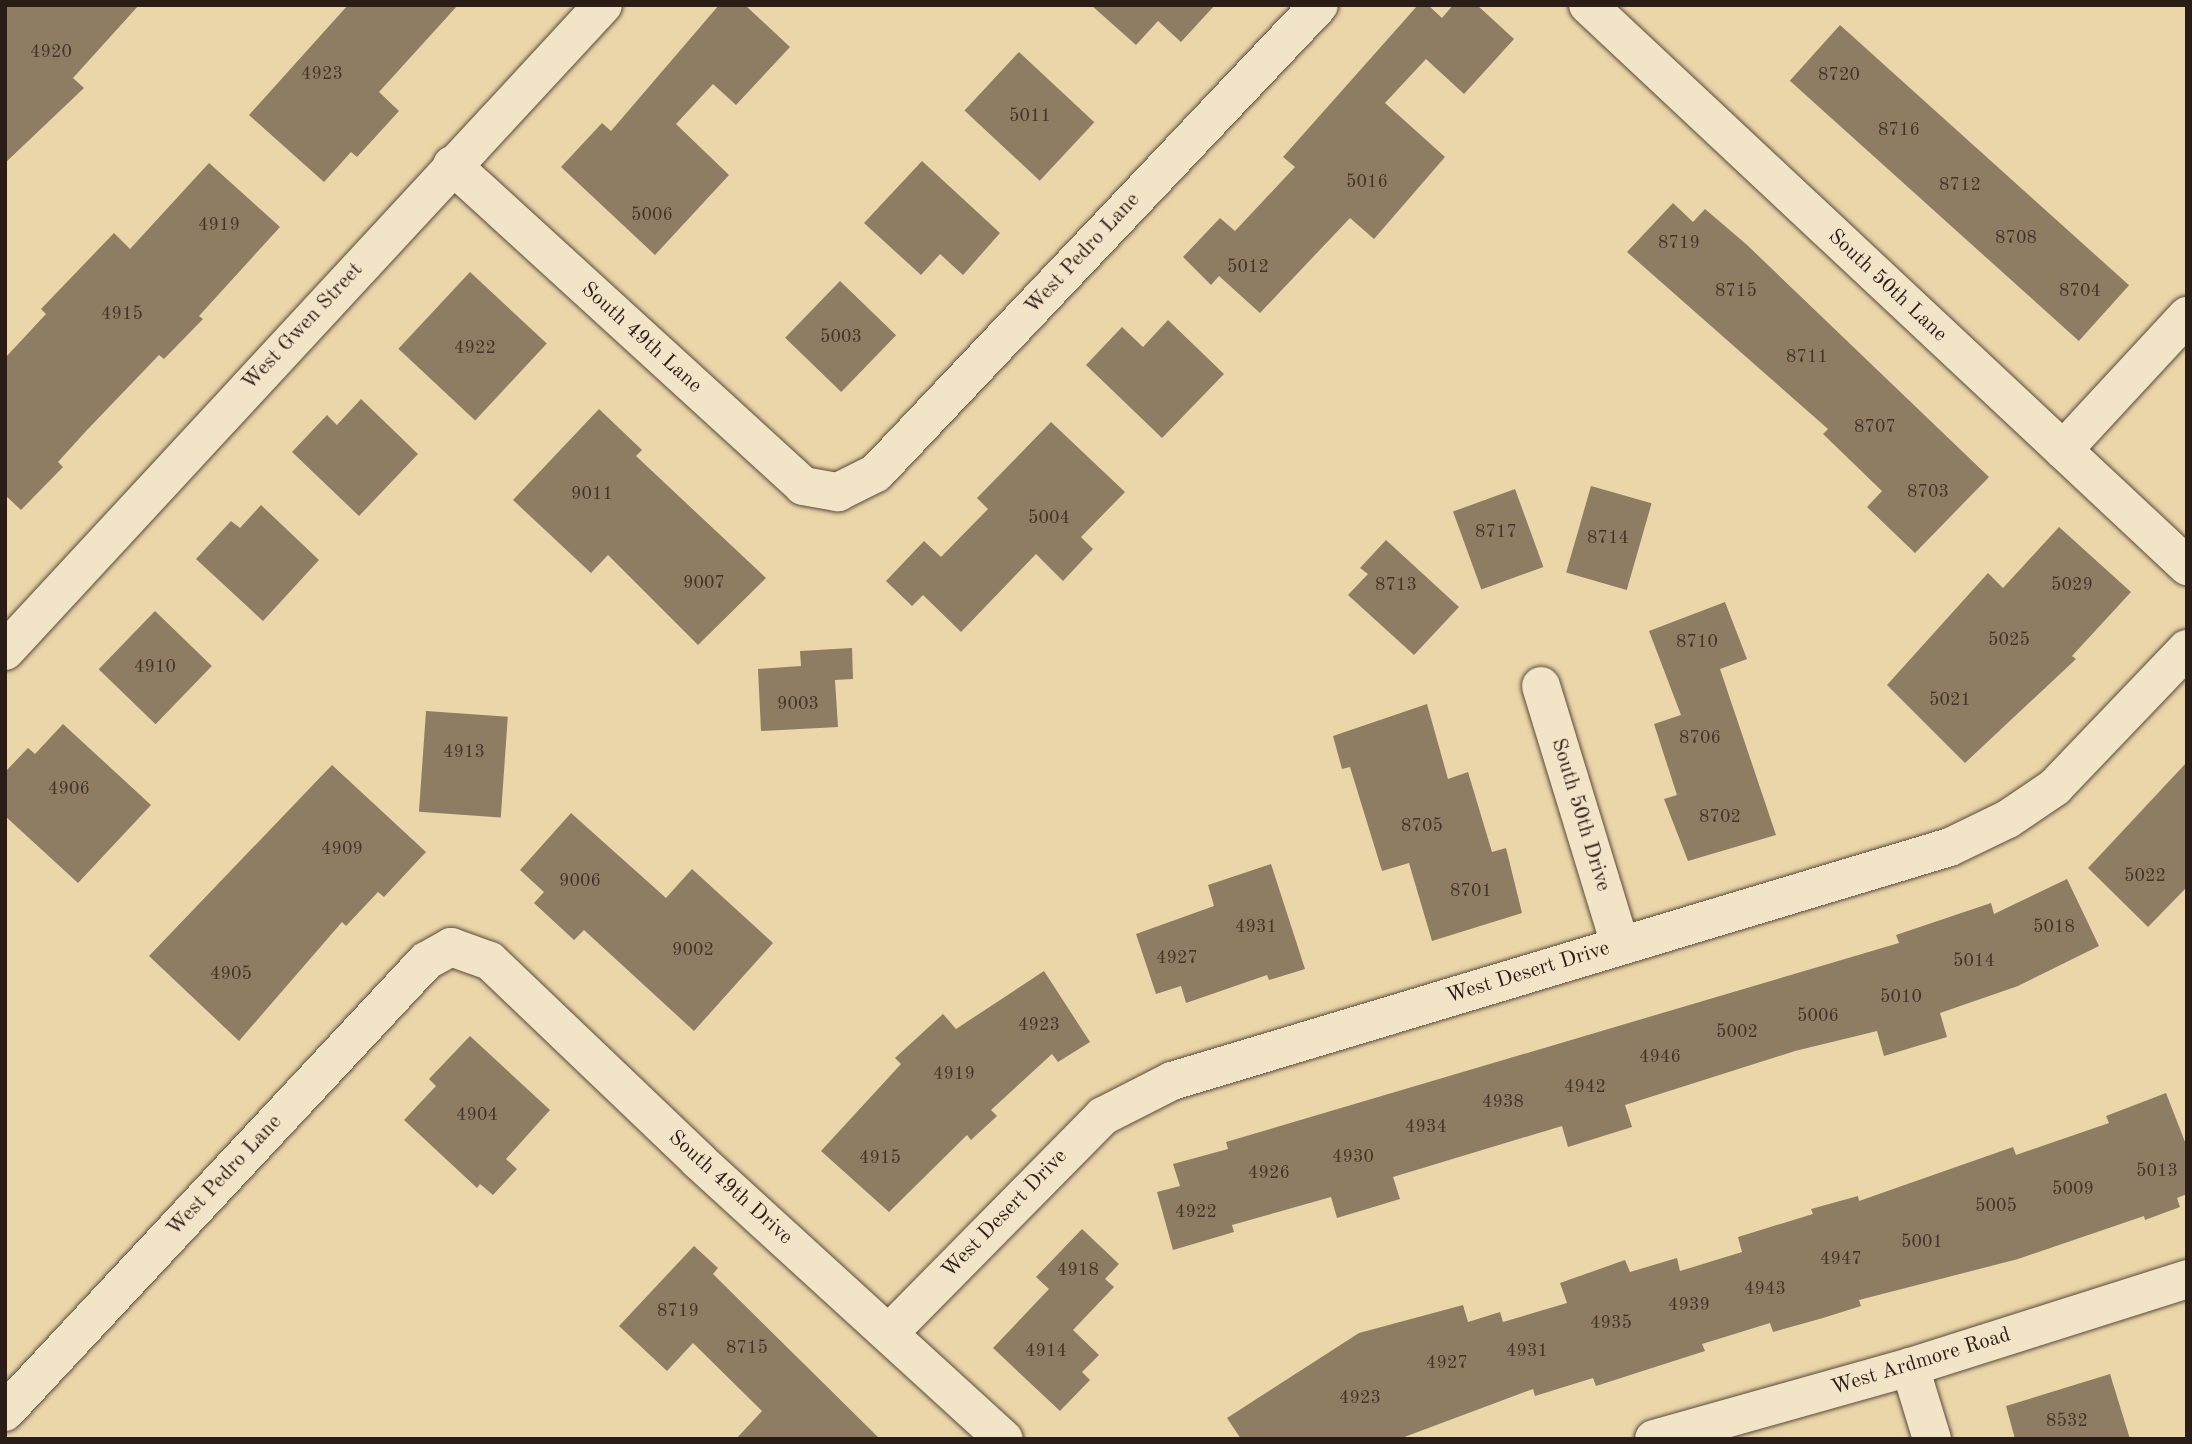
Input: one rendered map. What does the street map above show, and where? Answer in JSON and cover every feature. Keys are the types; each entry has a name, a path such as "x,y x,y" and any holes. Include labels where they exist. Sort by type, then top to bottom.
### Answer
{"street":[{"name":"West Gwen Street","path":"5,651 452,165 603,5"},
{"name":"West Pedro Lane","path":"838,492 876,473 1319,5"},
{"name":"South 50th Lane","path":"1588,5 2187,566"},
{"name":"South 49th Lane","path":"452,165 803,486 838,492"},
{"path":"2063,450 2187,316"},
{"name":"West Desert Drive","path":"890,1332 1103,1116 1172,1081 1620,944 1913,859 2008,819 2054,788 2187,649"},
{"name":"South 50th Drive","path":"1541,686 1620,944"},
{"name":"West Pedro Lane","path":"5,1412 426,961 451,947"},
{"name":"South 49th Drive","path":"451,947 490,961 698,1160 890,1332 1004,1439"},
{"name":"West Ardmore Road","path":"1654,1439 1910,1367 2187,1279"},
{"path":"1910,1367 1932,1439"}],"building":[{"path":"5,5 139,5 73,78 84,88 5,163"},
{"path":"348,5 458,5 379,92 399,111 357,157 351,152 324,182 249,115"},
{"path":"719,5 745,5 790,47 736,105 713,84 676,124 729,175 655,255 561,167 602,123 611,131"},
{"path":"1091,5 1215,5 1181,42 1158,21 1136,45"},
{"path":"1418,5 1428,5 1442,18 1453,5 1477,5 1514,39 1464,94 1426,59 1385,103 1445,157 1374,239 1350,218 1260,313 1219,276 1211,285 1183,257 1220,218 1235,231 1295,167 1283,157"},
{"path":"1840,25 2129,285 2079,341 1790,81"},
{"path":"1019,52 1094,122 1040,181 964,111"},
{"path":"922,161 1000,233 963,275 940,254 921,275 864,223"},
{"path":"209,163 280,227 199,316 203,319 164,359 159,355 87,430 58,462 63,467 21,510 5,495 5,358 46,314 41,309 114,233 130,249"},
{"path":"1673,203 1693,222 1705,209 1746,244 1989,477 1915,553 1867,507 1882,491 1823,434 1828,429 1627,252"},
{"path":"470,272 547,344 475,420 398,349"},
{"path":"840,281 896,335 841,392 785,338"},
{"path":"1168,320 1224,374 1162,438 1086,365 1122,327 1143,347"},
{"path":"361,399 418,454 359,516 292,452 327,415 337,425"},
{"path":"599,409 642,450 636,456 766,578 698,645 608,555 591,573 513,500"},
{"path":"1051,422 1125,492 1081,537 1093,549 1063,581 1036,554 961,632 923,595 912,606 886,581 924,541 941,557 988,509 977,498"},
{"path":"1591,486 1652,503 1627,590 1566,573"},
{"path":"1515,489 1543,567 1481,590 1453,512"},
{"path":"261,505 319,560 263,621 196,559 231,521 240,528"},
{"path":"2059,527 2131,592 2072,656 2076,659 1965,763 1887,685 1988,573 2003,588"},
{"path":"1386,540 1459,607 1414,655 1348,595 1368,574 1360,568"},
{"path":"1725,602 1747,659 1720,669 1776,835 1688,861 1664,799 1677,795 1654,724 1681,715 1649,631"},
{"path":"155,611 212,666 156,724 99,669"},
{"path":"852,648 853,679 835,680 838,727 761,731 758,669 801,666 800,651"},
{"path":"1427,704 1448,779 1468,772 1492,852 1506,848 1522,913 1432,941 1409,863 1382,871 1350,767 1342,769 1333,736"},
{"path":"426,711 508,717 501,817 419,812"},
{"path":"63,724 151,805 78,883 5,816 5,772 28,748 35,754"},
{"path":"2187,762 2187,887 2148,927 2088,868"},
{"path":"332,765 426,852 384,897 378,892 346,926 342,922 239,1041 149,956"},
{"path":"571,813 666,898 692,869 773,943 694,1031 584,930 574,940 534,903 544,892 520,870"},
{"path":"1271,864 1305,969 1269,980 1267,975 1186,1003 1181,986 1156,994 1136,934 1214,906 1208,885"},
{"path":"2067,879 2099,946 2018,986 1940,1013 1947,1037 1884,1056 1877,1031 1795,1051 1625,1105 1632,1127 1568,1147 1562,1126 1393,1177 1400,1199 1337,1218 1331,1197 1232,1225 1234,1232 1173,1250 1157,1192 1180,1186 1173,1164 1228,1149 1226,1142 1899,943 1896,935 1991,903 1994,914"},
{"path":"1044,971 1090,1042 1058,1062 1052,1054 991,1110 997,1116 971,1140 967,1135 889,1212 821,1151 901,1064 895,1058 943,1014 956,1029"},
{"path":"470,1036 550,1110 506,1159 517,1169 493,1195 480,1184 477,1188 404,1120 436,1086 429,1079"},
{"path":"2166,1093 2187,1147 2187,1194 2177,1198 2180,1207 2145,1220 2144,1216 2018,1259 1859,1300 1861,1306 1773,1332 1770,1323 1702,1344 1705,1351 1596,1386 1593,1378 1535,1396 1533,1389 1399,1439 1241,1439 1227,1418 1359,1333 1463,1305 1468,1322 1500,1312 1503,1322 1567,1303 1560,1283 1625,1260 1630,1272 1677,1258 1680,1271 1742,1252 1738,1237 1813,1214 1811,1209 1858,1196 1859,1201 2013,1147 2016,1155 2109,1123 2106,1116"},
{"path":"1082,1229 1119,1264 1105,1279 1114,1287 1073,1330 1099,1355 1082,1372 1090,1380 1060,1411 993,1348 1049,1289 1036,1277"},
{"path":"694,1246 718,1268 713,1274 880,1439 736,1439 762,1411 693,1343 667,1371 619,1326"},
{"path":"2110,1374 2130,1439 2015,1439 2006,1406"}]}
